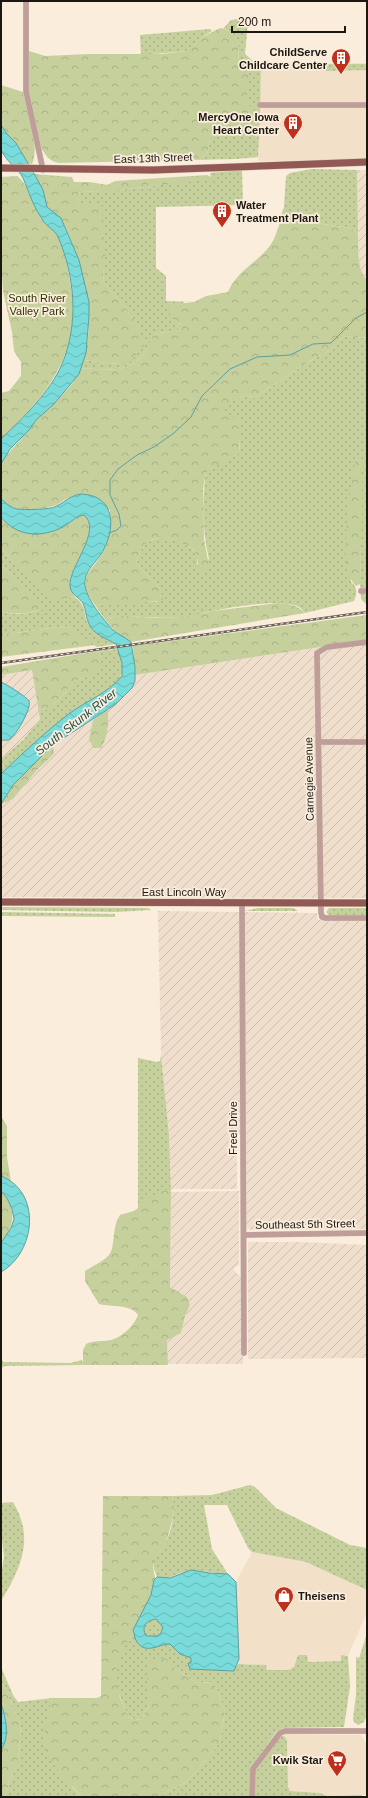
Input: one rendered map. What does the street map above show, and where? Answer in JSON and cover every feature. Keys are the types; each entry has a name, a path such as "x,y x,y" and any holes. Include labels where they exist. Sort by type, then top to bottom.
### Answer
{"main road":[{"name":"East 13th Street","path":"1,168 39,170 153,170 367,162"},
{"name":"East 13th Street","path":"306,164 367,166"},
{"name":"East Lincoln Way","path":"1,902 367,904"}],"street":[{"path":"26,1 26,91 39,170"},
{"path":"260,105 367,105"},
{"name":"Carnegie Avenue","path":"320,904 317,653 327,647 367,642"},
{"path":"318,742 367,742"},
{"name":"Freel Drive","path":"242,904 244,1353"},
{"path":"320,904 324,918 367,918"},
{"name":"Southeast 5th Street","path":"244,1235 367,1233"},
{"path":"252,1797 253,1769 280,1733 285,1731 367,1731"}],"shaded area":[{"path":"367,63 367,160 258,161 261,64"},
{"path":"357,170 367,170 367,280 363,277 359,263"},
{"path":"367,640 367,898 1,897 1,804 13,799 37,770 54,754 53,745 93,720 91,729 108,731 108,709 123,698 132,688 135,675"},
{"path":"32,670 40,719 23,740 1,759 1,675"},
{"path":"158,911 317,913 318,920 367,920 367,1229 251,1230 246,1227 245,1134 237,1134 237,1189 171,1189 169,1135 161,1055"},
{"path":"239,1191 239,1265 234,1268 234,1271 244,1279 243,1364 168,1364 167,1339 181,1333 185,1316 190,1305 187,1297 170,1287 171,1192"},
{"path":"248,1242 300,1242 367,1245 367,1358 248,1359"},
{"path":"252,1552 306,1562 367,1589 367,1612 348,1656 346,1655 341,1661 307,1662 307,1655 297,1658 294,1667 289,1670 266,1670 266,1665 238,1664 236,1582"},
{"path":"281,1735 361,1735 366,1744 367,1795 327,1796 320,1793 290,1791 288,1787 287,1741"}],"green space":[{"path":"242,18 248,23 245,54 253,61 261,64 260,115 250,108 244,97 249,73 241,68 238,44 234,34 223,29 231,20"},
{"path":"220,28 228,30 236,38 241,68 249,73 246,96 249,104 260,115 259,137 252,138 243,129 235,117 228,116 229,125 226,132 214,129 211,134 207,155 193,160 59,163 52,161 44,152 34,126 31,109 28,75 29,51 45,56 89,54 161,54 187,51 201,38"},
{"path":"210,29 212,31 201,38 187,51 141,55 140,35"},
{"path":"319,64 367,64 367,70 325,71 319,70"},
{"path":"1,85 23,92 34,139 35,148 32,164 27,163 16,143 1,125"},
{"path":"228,116 235,116 243,129 252,138 259,137 258,157 193,160 207,155 211,134 214,129 222,132"},
{"path":"312,169 357,170 358,233 350,228 296,220 286,211 280,218 284,207 286,176 290,173"},
{"path":"242,170 243,205 156,207 156,268 166,276 166,301 194,302 184,302 174,320 182,325 181,329 154,335 144,354 138,361 131,365 123,368 107,370 81,368 83,360 119,364 139,331 134,319 103,281 104,270 99,204 79,203 78,195 80,192 130,189 163,185 211,177 210,173"},
{"path":"34,174 72,177 74,182 90,182 107,185 115,181 207,175 211,177 211,179 112,191 80,192 78,195 79,203 81,204 100,204 102,206 105,254 103,281 134,319 145,344 130,362 119,364 83,360 89,326 88,307 81,270 69,235 62,220 46,206 40,186"},
{"name":"South River Valley Park","path":"17,176 28,190 42,220 56,233 60,241 70,281 73,306 67,350 58,369 47,388 34,405 1,439 1,393 9,391 21,376 21,362 14,351 12,332 3,291 1,258 1,177"},
{"path":"286,210 296,220 350,228 358,233 358,252 361,270 367,280 367,338 346,336 340,339 334,348 308,362 254,398 237,398 223,408 232,417 240,420 239,453 206,472 203,489 204,539 209,566 203,571 198,570 197,554 189,546 183,543 169,539 151,540 143,547 136,563 161,590 163,601 95,605 86,587 86,580 88,574 101,556 107,543 110,529 110,510 76,495 57,505 41,509 18,509 11,507 1,499 1,464 3,459 30,429 36,420 54,404 72,384 81,368 107,370 123,368 131,365 138,361 144,354 154,335 181,329 182,325 174,320 168,311 170,305 194,302 206,296 228,292 241,273 264,253 272,243"},
{"path":"346,336 367,338 367,605 361,599 360,584 362,461 351,582 355,586 356,591 354,601 305,613 295,605 275,603 231,608 187,617 104,618 95,605 139,601 157,602 161,590 136,563 141,549 149,541 164,538 183,543 198,555 197,565 209,559 203,515 206,471 239,453 239,440 236,428 231,418 222,408 237,398 254,398 308,362 334,348 340,339"},
{"path":"359,459 363,464 360,584 356,586 350,577 347,563 346,526 355,461"},
{"path":"84,515 89,521 90,528 86,545 70,579 75,597 61,600 47,598 14,564 1,547 1,517 5,522 72,521 79,516"},
{"path":"1,547 14,564 61,600 75,597 82,604 87,621 94,631 116,644 97,647 65,626 1,635 1,611 12,614 22,614 43,609 12,574 1,566"},
{"path":"1,566 12,574 44,609 22,613 7,613 1,611"},
{"path":"278,603 293,605 305,613 131,642 114,630 104,618 123,616 155,618 185,617 213,611"},
{"path":"367,615 367,640 135,675 133,646"},
{"path":"65,626 96,645 1,657 1,635"},
{"path":"117,649 121,658 122,671 116,683 49,730 1,774 1,759 23,740 40,719 38,707 45,710 58,701 75,681 88,676 101,657 98,651"},
{"path":"98,651 101,657 100,669 75,681 58,701 45,710 38,707 32,670 1,675 1,667"},
{"path":"108,709 108,729 104,743 101,748 93,748 89,739 93,720"},
{"path":"53,745 54,754 37,770 13,799 1,804 13,785"},
{"path":"1,907 148,908 151,910 115,912 2,910"},
{"path":"258,908 293,908 298,911 245,911"},
{"path":"329,908 367,908 367,916 329,915 326,912"},
{"path":"1,912 115,914 115,917 1,916"},
{"path":"161,1055 169,1135 171,1192 165,1190 138,1209 138,1058 157,1062 160,1061"},
{"path":"1,1116 7,1126 7,1157 11,1182 1,1176"},
{"path":"165,1190 171,1192 170,1287 187,1297 190,1305 185,1316 181,1333 167,1340 168,1365 83,1365 83,1350 86,1344 111,1340 119,1337 131,1327 138,1315 135,1311 126,1307 99,1304 85,1281 85,1271 101,1262 109,1255 112,1247 115,1226 120,1215 137,1209 154,1195"},
{"path":"1,1191 10,1204 12,1217 9,1230 1,1243"},
{"path":"1,1356 3,1362 70,1363 82,1360 83,1365 5,1366 1,1368"},
{"path":"250,1485 255,1487 276,1508 350,1545 367,1548 367,1590 306,1562 252,1552 248,1548 227,1505 204,1505 212,1549 228,1574 190,1571 168,1578 157,1577 153,1561 166,1541 171,1529 174,1508 172,1496 212,1495"},
{"path":"103,1496 172,1496 174,1505 173,1517 168,1536 163,1548 155,1556 153,1566 155,1579 151,1595 124,1648 115,1672 120,1698 129,1718 141,1720 149,1705 147,1671 148,1662 165,1658 175,1669 197,1683 214,1682 225,1711 220,1742 188,1781 156,1797 82,1797 56,1767 45,1747 45,1729 52,1698 97,1698 101,1696"},
{"path":"13,1502 20,1515 23,1528 23,1553 14,1577 1,1601 1,1575 4,1556 1,1532 1,1503"},
{"path":"148,1600 191,1658 191,1663 188,1663 190,1669 233,1671 238,1664 266,1665 267,1670 289,1670 294,1667 298,1655 307,1655 308,1662 341,1661 341,1655 348,1656 350,1687 344,1727 284,1728 277,1731 250,1769 250,1797 156,1797 188,1781 220,1742 225,1711 214,1682 197,1683 175,1669 149,1692 149,1705 141,1720 129,1718 117,1686 115,1674 116,1667 123,1648"},
{"path":"367,1633 366,1717 364,1722 358,1725 353,1719 356,1694 356,1657 359,1658"},
{"path":"1,1667 13,1695 18,1702 52,1698 45,1737 73,1788 82,1797 5,1797 11,1777 18,1766 21,1725 1,1680"},
{"path":"1,1680 21,1725 18,1766 11,1777 5,1797 1,1797 1,1750 6,1728 6,1719 1,1704"},
{"path":"281,1735 285,1737 287,1741 288,1787 290,1791 320,1793 327,1796 362,1795 362,1797 255,1797 255,1772"}],"water":[{"path":"1,125 16,143 36,177 43,190 47,207 61,218 79,260 89,302 89,316 86,353 79,374 54,404 36,420 30,429 10,449 1,464 1,439 27,414 51,384 62,364 71,333 73,300 68,268 58,237 55,232 44,222 34,204 23,178 3,153 1,149"},
{"name":"South Skunk River","path":"82,494 93,496 101,500 110,513 111,522 108,540 101,554 86,575 85,586 89,598 105,621 113,630 131,642 135,667 135,681 132,688 116,704 53,745 13,785 1,804 1,774 61,720 77,708 104,692 122,676 122,663 116,644 101,636 91,628 83,603 73,594 70,586 74,569 90,530 89,522 84,515 55,531 38,534 30,534 14,529 1,517 1,499 15,508 37,509 57,506 72,497"},
{"path":"1,682 21,694 29,701 28,709 23,721 13,737 7,740 1,740"},
{"path":"1,1176 14,1184 23,1195 28,1208 30,1222 22,1251 13,1263 1,1272 1,1243 11,1228 14,1219 12,1209 7,1198 1,1191"},
{"path":"191,1570 228,1574 236,1582 239,1659 234,1671 190,1669 188,1663 191,1663 191,1658 180,1654 170,1644 153,1648 144,1648 137,1642 133,1630 151,1595 154,1580 157,1577 170,1578","holes":["156,1619 163,1627 161,1633 157,1636 146,1636 144,1627 145,1624 150,1621"]},
{"path":"1,1704 6,1721 6,1739 1,1750"}],"waterway":[{"path":"109,533 117,530 121,526 119,514 110,495 110,480 118,469 137,455 154,447 174,433 191,417 202,396 230,369 257,357 290,355 313,344 331,343 356,318 367,312"}],"railway":[{"path":"1,663 367,612"}],"place":[{"name":"ChildServe Childcare Center","path":"341,75"},
{"name":"MercyOne Iowa Heart Center","path":"293,140"},
{"name":"Water Treatment Plant","path":"222,228"},
{"name":"Theisens","path":"284,1613"},
{"name":"Kwik Star","path":"337,1777"}]}
